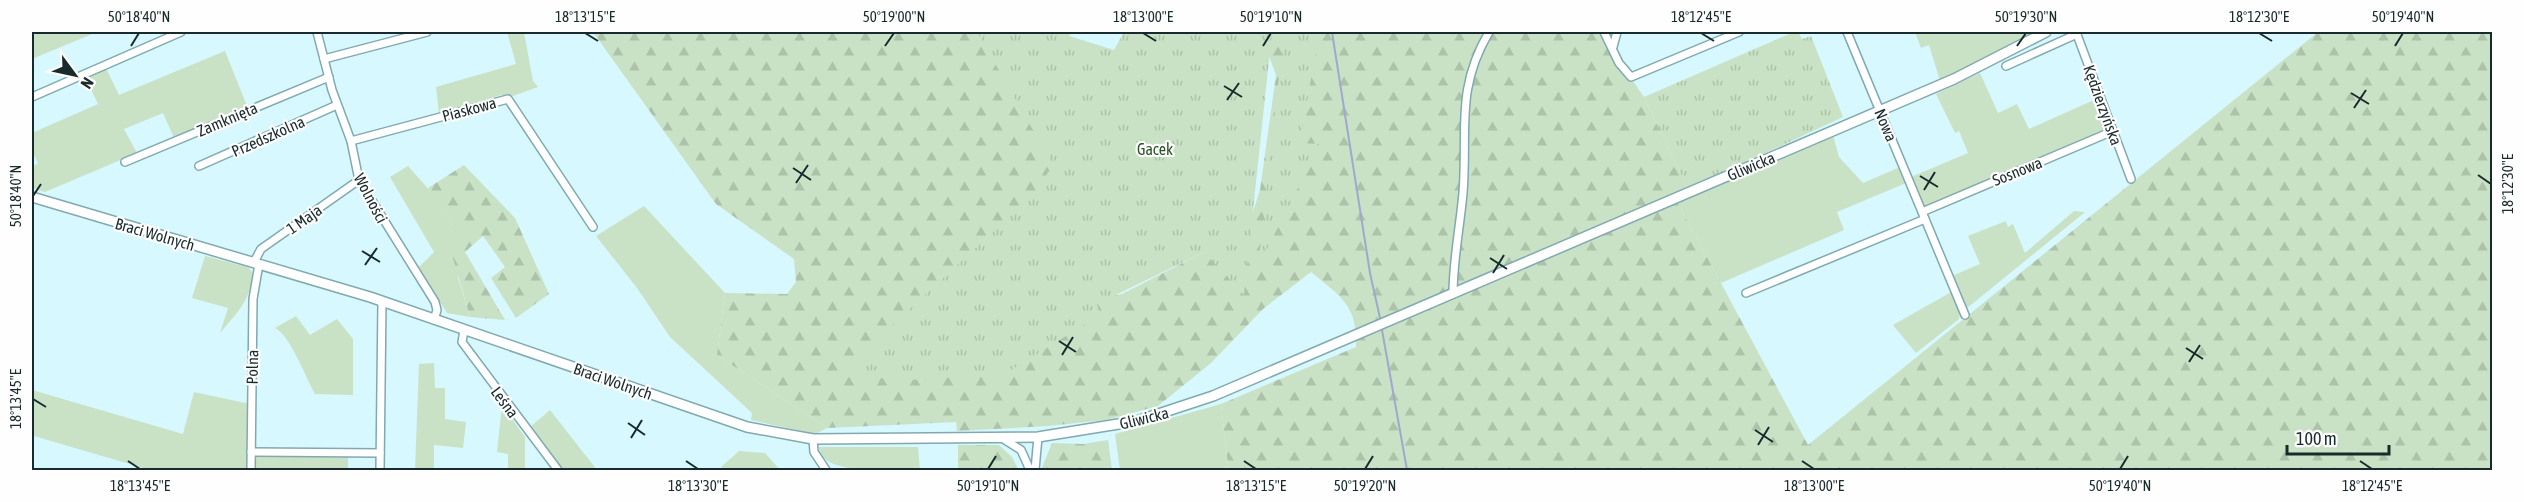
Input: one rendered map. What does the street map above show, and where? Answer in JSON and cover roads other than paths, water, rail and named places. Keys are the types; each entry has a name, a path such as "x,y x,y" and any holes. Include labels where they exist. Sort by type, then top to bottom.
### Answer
{"main road":[{"name":"Gliwicka","path":"813,439 1035,437 1137,421 1182,408 1880,111 1983,66 2046,32"},
{"name":"Braci Wolnych","path":"32,197 382,301 734,423 779,434 813,439"}],"street":[{"path":"32,97 181,32"},
{"name":"Wolności","path":"316,32 328,77 351,141 359,180 435,302 437,310 434,320"},
{"path":"324,59 427,32"},
{"path":"1453,294 1453,268 1465,165 1466,87 1475,60 1489,32"},
{"path":"1604,32 1619,63 1631,77 1739,32"},
{"path":"1613,47 1617,32"},
{"name":"Nowa","path":"1847,32 1965,315"},
{"path":"2006,66 2077,33"},
{"name":"Kędzierzyńska","path":"2077,33 2131,179"},
{"name":"Zamknięta","path":"125,162 328,77"},
{"name":"Piaskowa","path":"351,141 508,99 593,227"},
{"name":"Przedszkolna","path":"199,166 337,105"},
{"name":"Sosnowa","path":"1922,212 2113,131"},
{"name":"1 Maja","path":"256,263 261,249 359,180"},
{"path":"1746,293 1925,219"},
{"name":"Polna","path":"251,471 253,299 256,263"},
{"path":"380,471 382,301"},
{"name":"Leśna","path":"464,330 462,342 558,471"},
{"path":"1030,471 1027,458 1028,442 1035,437"},
{"path":"1035,437 1035,471"},
{"path":"1002,438 1021,450 1027,458"},
{"path":"813,439 814,452 826,471"},
{"path":"251,452 381,453"}],"waterway":[{"path":"1332,32 1370,273 1380,318"},
{"path":"1382,330 1407,470"}],"park label":[{"name":"Gacek","path":"1155,149"}]}
